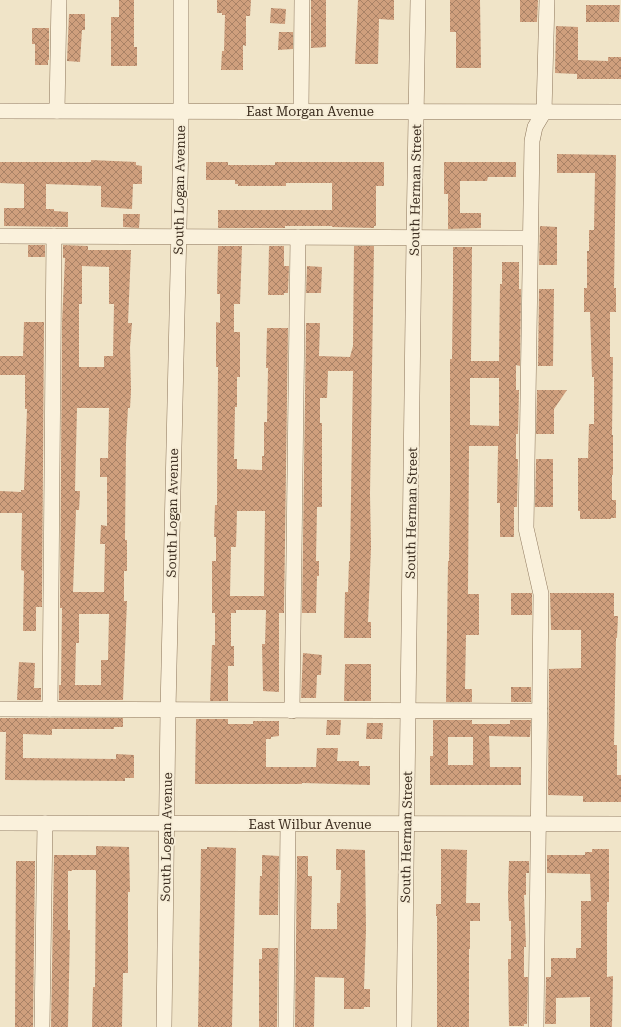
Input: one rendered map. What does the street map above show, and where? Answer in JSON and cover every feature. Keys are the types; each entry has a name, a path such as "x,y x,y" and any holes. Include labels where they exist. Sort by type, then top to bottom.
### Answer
{"street":[{"path":"58,111 59,0"},
{"name":"South Logan Avenue","path":"164,1027 168,710 179,236 181,0"},
{"path":"301,111 302,0"},
{"name":"South Herman Street","path":"404,1027 418,0"},
{"path":"536,1027 541,594 526,528 532,141 535,127 544,112 547,0"},
{"name":"East Morgan Avenue","path":"0,111 621,112"},
{"path":"0,236 530,238"},
{"path":"50,709 54,236"},
{"path":"292,711 298,237"},
{"path":"0,709 540,711"},
{"name":"East Wilbur Avenue","path":"0,823 621,824"},
{"path":"42,1027 45,823"},
{"path":"286,1027 288,824"}],"building":[{"path":"119,0 134,0 134,47 137,47 137,66 111,66 111,17 119,17"},
{"path":"217,0 251,0 250,16 246,16 246,46 243,45 243,70 221,70 222,51 224,51 225,15 222,15 222,13 217,13"},
{"path":"311,0 326,0 326,47 311,48"},
{"path":"358,0 394,0 394,20 379,19 378,64 355,64"},
{"path":"450,0 480,0 481,68 456,68 456,32 450,32"},
{"path":"520,0 538,0 537,22 520,22"},
{"path":"586,5 620,5 619,22 586,22"},
{"path":"271,8 286,9 285,24 270,23"},
{"path":"69,14 85,14 85,30 82,30 80,62 67,61"},
{"path":"556,26 578,27 578,60 608,61 608,57 621,57 621,79 577,79 577,74 555,73"},
{"path":"32,28 49,28 48,65 35,65 35,44 32,44"},
{"path":"279,32 293,32 293,49 278,50"},
{"path":"557,154 616,155 614,288 616,288 616,312 610,312 610,357 613,357 612,500 616,500 616,518 611,519 580,519 580,511 578,511 578,458 588,458 589,424 594,424 594,377 592,377 590,312 584,312 584,288 587,288 587,251 589,251 589,230 594,230 595,173 557,173"},
{"path":"91,160 136,162 136,165 142,166 142,184 133,184 132,209 101,207 101,186 46,184 46,209 68,212 68,227 4,226 4,208 24,208 24,184 0,183 0,162 91,162"},
{"path":"206,162 228,162 228,165 275,165 275,162 384,162 384,186 376,186 376,226 374,226 374,228 285,226 285,228 218,228 218,210 332,210 332,183 286,183 286,186 238,186 238,184 235,184 235,180 206,180"},
{"path":"444,162 516,162 516,177 488,177 487,181 460,181 460,213 481,213 481,228 448,229 448,194 444,194"},
{"path":"123,214 140,214 139,228 123,227"},
{"path":"540,226 557,227 557,265 539,265"},
{"path":"28,245 45,245 45,257 28,257"},
{"path":"63,245 88,246 88,250 131,250 128,323 132,323 130,347 131,391 130,408 128,408 126,443 125,540 127,540 127,571 124,571 124,601 127,601 123,700 59,700 59,685 61,685 62,608 60,608 62,323 65,258 63,258","holes":["82,266 109,267 109,304 114,304 113,356 104,356 104,367 79,367 79,304 82,304","77,408 109,408 108,458 100,458 100,477 107,477 107,526 101,525 100,544 105,544 104,592 73,592 76,510 79,510 80,491 75,491","79,614 109,614 108,660 101,660 101,685 75,685 76,643 79,643"]},
{"path":"218,246 242,246 240,304 234,304 234,332 240,332 240,377 237,377 237,407 235,407 234,459 237,459 237,469 262,470 262,456 264,456 264,422 267,422 267,328 288,328 284,613 279,613 279,692 263,691 262,644 265,644 266,610 236,610 236,613 231,613 231,646 234,646 234,666 228,666 228,701 210,701 212,645 215,645 215,613 212,613 212,561 216,561 216,537 214,537 215,505 217,505 218,367 216,367 216,322 220,323 220,294 217,294","holes":["237,511 265,511 264,596 230,596 231,547 236,547"]},
{"path":"269,246 284,246 284,266 289,266 288,293 284,293 284,295 268,295"},
{"path":"354,246 374,246 370,494 371,547 368,622 371,622 371,638 344,638 345,592 348,592 350,561 353,371 328,371 327,398 320,398 320,423 322,423 322,507 317,507 316,561 319,561 319,576 317,576 316,613 302,613 306,323 320,323 319,356 350,357 353,346"},
{"path":"453,247 472,247 471,361 499,361 500,284 502,284 502,262 519,262 519,289 521,289 520,366 516,365 516,390 519,390 518,434 516,434 516,459 518,459 517,507 514,507 514,537 500,537 500,503 497,503 498,446 469,446 468,594 479,594 479,635 466,635 465,689 472,689 472,702 446,702 450,493 450,359 452,359","holes":["470,378 499,378 499,426 470,425"]},
{"path":"307,266 322,267 321,293 306,293"},
{"path":"539,289 554,289 553,366 538,366"},
{"path":"24,322 44,322 42,607 36,607 36,631 23,631 24,571 21,570 22,513 0,513 0,491 21,492 21,490 24,490 27,409 25,409 25,375 0,375 0,356 23,356"},
{"path":"537,390 567,390 554,409 554,434 536,434"},
{"path":"536,459 553,459 553,507 535,507"},
{"path":"511,593 532,593 532,615 511,615"},
{"path":"550,593 614,593 614,616 618,616 616,638 614,745 617,745 617,775 621,775 621,802 583,802 583,796 548,795 549,669 581,668 581,630 551,630"},
{"path":"303,653 322,655 321,675 317,675 316,698 301,698"},
{"path":"19,662 35,663 34,688 41,688 41,700 17,700"},
{"path":"345,664 371,664 371,701 344,701"},
{"path":"511,687 531,687 531,702 511,702"},
{"path":"0,718 123,718 123,727 114,727 114,729 52,729 52,735 23,734 23,758 116,759 116,754 134,755 134,778 125,778 125,781 5,780 6,732 0,732"},
{"path":"196,719 228,719 228,724 253,724 253,721 279,721 279,736 266,739 266,767 316,767 317,748 338,748 337,761 359,761 359,766 370,766 370,785 302,783 195,784"},
{"path":"327,720 341,720 340,735 326,735"},
{"path":"433,720 472,720 472,724 510,724 510,720 531,720 530,737 489,736 490,767 521,767 521,785 430,785 430,756 433,756","holes":["448,737 473,737 473,765 448,765"]},
{"path":"367,723 383,723 382,739 366,739"},
{"path":"96,846 129,847 130,892 128,892 128,973 123,973 122,1027 92,1027 93,987 95,987 96,871 72,870 68,871 68,930 70,930 68,1027 51,1027 54,855 96,855"},
{"path":"207,847 236,848 232,1027 198,1027 201,849 207,849"},
{"path":"336,849 365,850 366,930 364,989 370,989 370,1007 364,1007 364,1009 344,1009 344,978 315,977 314,1027 295,1027 297,856 308,856 308,876 312,876 311,929 337,929 337,903 340,903 341,870 336,870"},
{"path":"441,849 467,850 466,903 480,903 480,921 470,921 469,1027 437,1027 436,904 441,904"},
{"path":"592,849 609,849 607,977 613,976 612,1027 590,1027 590,997 556,998 556,1024 545,1024 546,977 551,977 551,958 576,958 576,948 581,948 581,901 591,901 590,874 547,873 547,855 585,855 585,852 592,852"},
{"path":"262,855 279,856 278,915 259,915"},
{"path":"16,861 35,861 33,1027 15,1027"},
{"path":"509,861 529,861 529,873 526,873 526,895 524,895 526,947 524,947 524,977 528,977 527,1024 524,1024 524,1026 509,1026 508,959 511,959 511,921 509,921 508,895"},
{"path":"262,948 278,948 277,1027 259,1027 259,959 262,959"}]}
